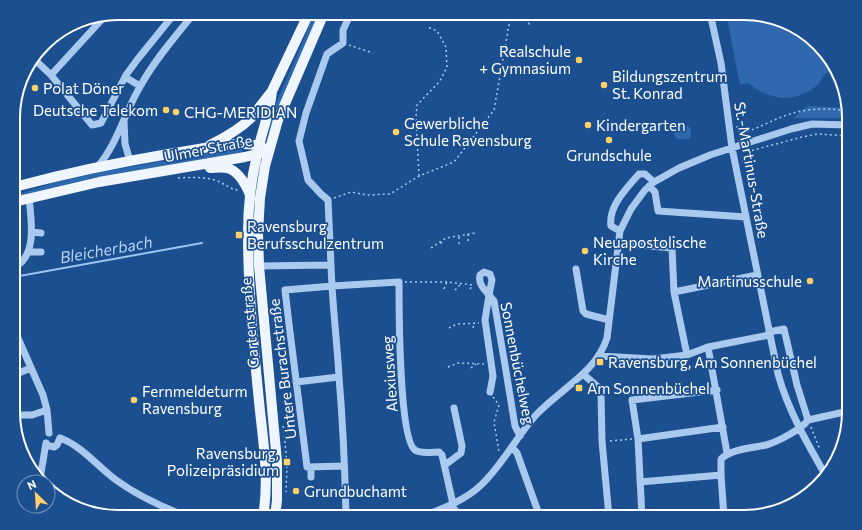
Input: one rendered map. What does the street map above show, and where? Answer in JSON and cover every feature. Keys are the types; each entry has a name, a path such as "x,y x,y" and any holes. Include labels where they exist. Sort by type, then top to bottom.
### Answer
{"main road":[{"path":"204,148 230,134 252,117 272,90 306,20"},
{"name":"Gartenstraße","path":"276,510 277,462 259,266 258,233 260,198 265,166 278,120 321,20"},
{"name":"Gartenstraße","path":"265,510 266,466 260,412 249,270 245,191 271,104 272,90"},
{"name":"Ulmer Straße","path":"20,186 98,166 204,148 247,144 258,150"},
{"name":"Ulmer Straße","path":"20,200 99,182 184,168 258,150 269,151"},
{"path":"184,168 228,168 240,177 245,191"}],"street":[{"path":"38,62 52,75 92,125 101,123 125,77 169,20"},
{"path":"98,166 107,156 149,70 188,20"},
{"path":"346,510 328,200 308,180 300,141 306,113 327,54 343,43 343,30 348,20"},
{"name":"St.-Martinus-Straße","path":"712,20 721,63 732,148 769,333 782,388 799,428 823,470"},
{"path":"52,75 100,22"},
{"path":"125,77 140,86"},
{"path":"124,119 125,144 130,161"},
{"path":"438,510 467,496 479,487 544,408 583,374 599,356 604,348 607,338 620,231 631,209 642,194 652,184 679,168 732,148 791,129 812,124 842,125"},
{"path":"620,231 611,226 610,218 614,207 628,186 639,174 645,174 652,184 658,211 746,217"},
{"path":"20,264 28,252 32,232 29,198"},
{"path":"32,232 41,233"},
{"path":"618,243 672,248 674,292 687,355"},
{"path":"28,252 41,252"},
{"path":"259,266 331,265"},
{"path":"576,269 583,311 586,314 609,320"},
{"path":"674,292 757,275"},
{"path":"332,286 399,282"},
{"name":"Alexiusweg","path":"399,282 399,352 402,393 411,446 419,452 439,452 442,455 452,504"},
{"name":"Untere Burachstraße","path":"311,467 307,467 286,290 332,286"},
{"name":"Sonnenbüchelweg","path":"490,392 493,376 485,323 489,295 494,301 514,426 520,436"},
{"path":"599,356 653,359 687,355 708,347 784,329 796,384 808,420"},
{"path":"20,343 43,395 47,410 50,431 46,436 47,446 41,473"},
{"path":"708,347 717,390 727,453"},
{"path":"20,373 31,368"},
{"path":"583,374 598,387 601,393 602,441 608,510"},
{"path":"296,382 339,377"},
{"path":"642,510 638,439 632,400 717,390"},
{"path":"444,465 461,452 462,446 454,408"},
{"path":"20,415 32,415 47,410"},
{"path":"260,412 272,412"},
{"path":"724,510 721,459 727,453 768,444 799,428 808,420 842,413"},
{"path":"638,439 723,427"},
{"path":"50,431 58,435 62,440 81,449 99,467 129,488 146,499 172,510"},
{"path":"47,446 54,447 62,440"},
{"path":"512,446 517,453 537,510"},
{"path":"311,477 311,467 344,466"},
{"path":"640,482 721,475"},
{"path":"452,504 456,510"}],"path":[{"path":"328,200 352,192 366,195 390,194 420,176 454,162 494,110 510,20"},
{"path":"420,176 416,117 417,105 440,81 447,67 446,47 437,31 427,27"},
{"path":"343,43 373,53"},
{"path":"730,128 738,127 739,131 743,133 790,114 809,110 842,110"},
{"path":"743,162 750,152 802,137 818,134 842,136"},
{"path":"176,178 203,177 217,181 232,189 245,191"},
{"path":"431,248 446,238 474,233"},
{"path":"468,234 468,242"},
{"path":"459,236 459,244"},
{"path":"441,242 442,247"},
{"path":"399,282 447,282 473,285 470,289"},
{"path":"444,288 447,282"},
{"path":"455,290 461,284"},
{"path":"449,328 457,324 485,323"},
{"path":"473,328 474,324"},
{"path":"448,367 458,363 491,365"},
{"path":"471,368 476,364"},
{"path":"490,392 499,405 494,422 499,453 504,458"},
{"path":"136,400 142,399"},
{"path":"808,420 821,453"},
{"path":"602,441 638,439"}],"shaded area":[{"path":"312,20 316,20 272,128 267,133 274,108"},
{"path":"727,20 757,21 782,27 809,44 818,53 831,72 827,73 817,86 798,96 789,98 781,98 764,93 748,83 740,85"},
{"path":"808,106 841,108 842,118 793,118"},
{"path":"688,126 691,132 689,139 678,139 674,136 674,130 677,127"},
{"path":"242,147 242,152 94,178 20,196 20,193 52,183 96,173"}],"waterway":[{"name":"Bleicherbach","path":"20,276 202,243"}],"place":[{"name":"Realschule + Gymnasium","path":"579,60"},
{"name":"Bildungszentrum St. Konrad","path":"604,85"},
{"name":"Polat Döner","path":"35,88"},
{"name":"Deutsche Telekom","path":"166,110"},
{"name":"CHG-MERIDIAN","path":"176,112"},
{"name":"Kindergarten","path":"588,125"},
{"name":"Gewerbliche Schule Ravensburg","path":"396,132"},
{"name":"Grundschule","path":"609,140"},
{"name":"Ravensburg Berufsschulzentrum","path":"239,235"},
{"name":"Neuapostolische Kirche","path":"585,251"},
{"name":"Martinusschule","path":"810,281"},
{"name":"Ravensburg, Am Sonnenbüchel","path":"600,362"},
{"name":"Am Sonnenbüchel","path":"579,388"},
{"name":"Fernmeldeturm Ravensburg","path":"134,400"},
{"name":"Ravensburg, Polizeipräsidium","path":"287,462"},
{"name":"Grundbuchamt","path":"296,491"}]}
